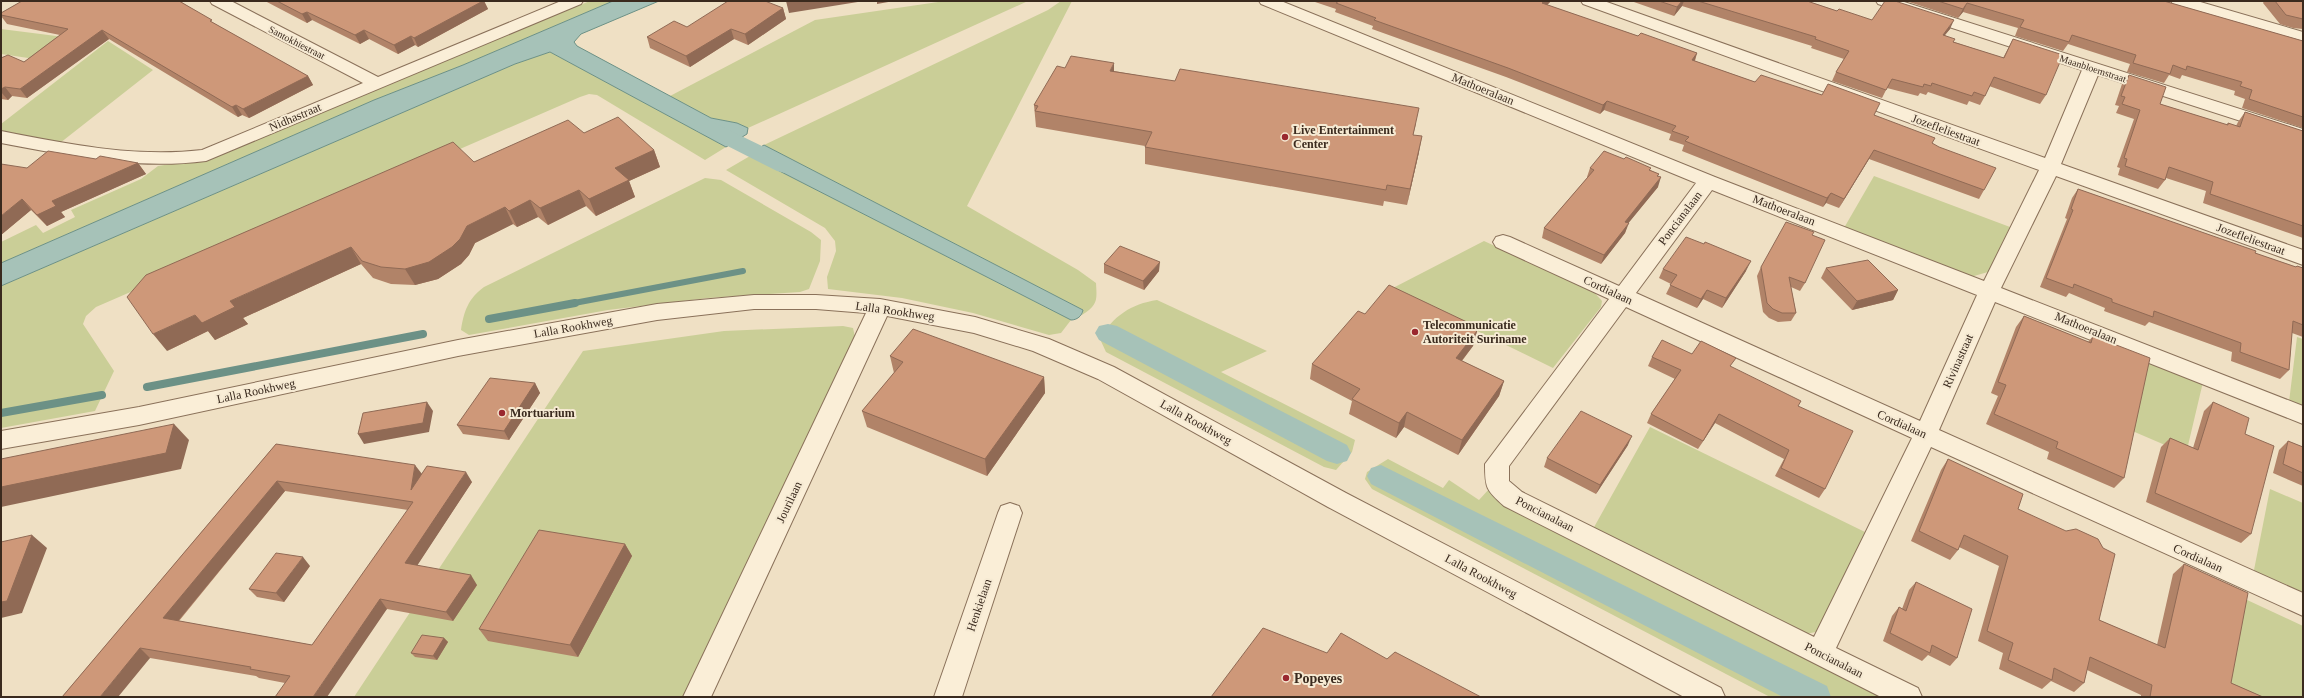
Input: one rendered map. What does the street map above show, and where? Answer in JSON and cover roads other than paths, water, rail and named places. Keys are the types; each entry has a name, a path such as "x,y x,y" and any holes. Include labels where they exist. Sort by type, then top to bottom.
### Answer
{"street":[{"name":"Santokhiestraat","path":"218,1 376,83"},
{"name":"Mathoeralaan","path":"1267,1 1708,181 1990,290 2303,415"},
{"name":"Jozefleliestraat","path":"1589,1 2303,258"},
{"name":"Maanbloemstraat","path":"1884,1 2303,135"},
{"path":"2179,1 2303,37"},
{"name":"Nidhastraat","path":"1,137 106,155 188,158 220,149 561,3"},
{"name":"Rivinastraat","path":"1820,653 1925,434 1990,290 2050,168 2092,68"},
{"name":"Poncianalaan","path":"1708,181 1620,296 1497,464 1497,486 1513,499 1908,697"},
{"name":"Cordialaan","path":"1503,242 2303,605"},
{"name":"Lalla Rookhweg","path":"1,440 139,416 458,348 657,312 754,302 816,302 880,307 975,325 1040,345 1106,373 1344,504 1711,697"},
{"name":"Jourilaan","path":"697,697 880,307"},
{"name":"Henkielaan","path":"948,697 1010,513"}],"water":[{"path":"613,1 659,1 581,34 574,42 577,46 711,118 737,123 748,128 747,134 726,147 550,52 515,64 1,286 1,263 374,100 463,65"},
{"path":"764,145 1083,310 1082,314 1071,320 750,156 751,153"}],"waterway":[{"path":"704,125 785,166"},
{"path":"569,304 743,271"},
{"path":"489,319 575,303"},
{"path":"1108,333 1337,453"},
{"path":"147,387 423,334"},
{"path":"1,413 102,395"},
{"path":"1381,476 1815,697"}],"place":[{"name":"Live Entertainment Center","path":"1285,137"},
{"name":"Telecommunicatie Autoriteit Suriname","path":"1415,332"},
{"name":"Mortuarium","path":"502,413"},
{"name":"Popeyes","path":"1286,678"}]}
